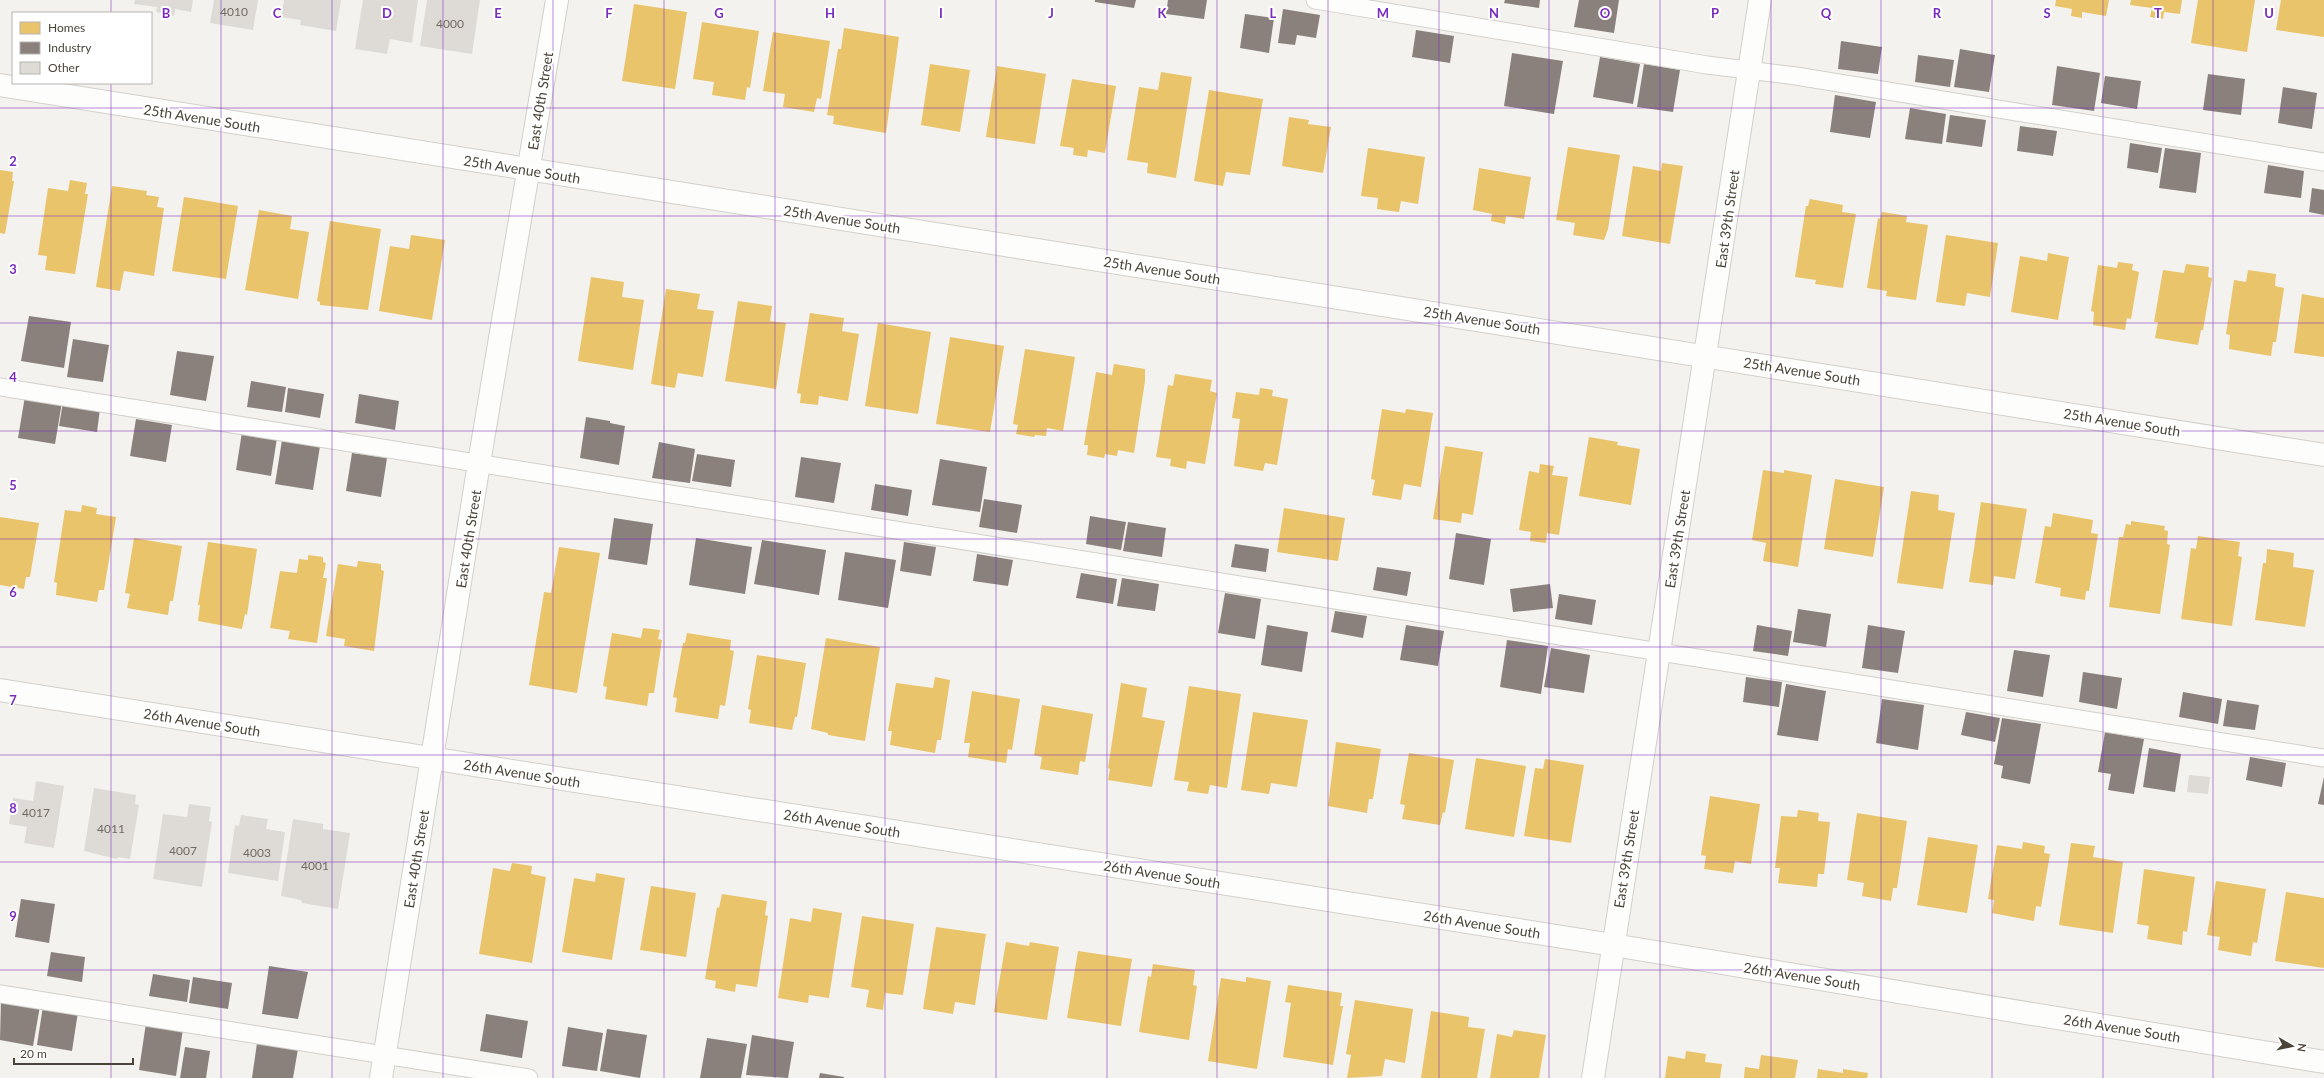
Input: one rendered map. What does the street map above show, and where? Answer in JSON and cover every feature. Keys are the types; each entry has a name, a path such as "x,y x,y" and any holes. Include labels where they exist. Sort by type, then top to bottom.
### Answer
{"street":[{"name":"East 40th Street","path":"380,1078 433,759 479,463 557,0"},
{"name":"East 39th Street","path":"1592,1078 1706,355 1760,0"},
{"name":"25th Avenue South","path":"0,85 529,170 1706,355 2324,455"},
{"name":"26th Avenue South","path":"0,690 1613,945 2324,1062"}],"lane":[{"path":"1315,0 1707,65 1796,76 2324,162"},
{"path":"0,387 2324,758"},
{"path":"0,994 529,1078"}],"building: Homes":[{"path":"2056,0 2109,0 2106,16 2082,12 2082,18 2071,16 2072,9 2055,6"},
{"path":"2131,0 2182,0 2180,14 2164,12 2163,19 2150,17 2152,8 2130,5"},
{"path":"2198,0 2255,0 2247,52 2191,43"},
{"path":"2281,0 2324,0 2324,37 2276,30"},
{"path":"634,4 687,12 675,89 622,81"},
{"path":"702,22 759,31 750,88 747,87 745,100 712,95 714,82 693,79"},
{"path":"844,28 899,37 886,133 833,124 834,116 827,115 838,49 841,49"},
{"path":"773,32 830,41 821,99 817,98 814,112 783,107 785,94 763,91"},
{"path":"930,64 970,70 960,132 921,125"},
{"path":"997,66 1046,74 1035,144 986,137"},
{"path":"1161,72 1192,77 1176,178 1147,173 1148,163 1127,160 1139,87 1158,90"},
{"path":"1072,79 1116,86 1105,153 1088,150 1087,157 1073,155 1074,148 1060,146"},
{"path":"1209,90 1263,99 1250,175 1226,172 1223,186 1194,181"},
{"path":"1289,117 1309,120 1308,124 1331,127 1323,173 1282,166"},
{"path":"1568,147 1620,155 1608,229 1604,240 1573,235 1575,223 1556,220"},
{"path":"1368,148 1425,157 1418,204 1401,201 1399,212 1377,209 1378,198 1361,196"},
{"path":"1662,163 1683,166 1670,244 1622,236 1633,166 1661,171"},
{"path":"1479,168 1531,177 1524,219 1506,216 1505,224 1491,221 1492,214 1473,210"},
{"path":"0,170 13,172 12,181 14,181 5,234 0,233"},
{"path":"70,180 87,183 85,194 88,194 75,274 45,270 47,256 38,255 48,188 68,191"},
{"path":"112,186 147,191 146,195 159,197 157,207 164,208 154,276 124,271 120,291 96,287"},
{"path":"184,197 238,206 226,279 172,271"},
{"path":"1810,199 1843,205 1842,212 1856,214 1843,288 1815,284 1816,280 1795,277 1806,206 1808,206"},
{"path":"259,210 292,216 290,229 309,232 298,299 245,290"},
{"path":"1882,212 1907,216 1906,222 1928,225 1916,300 1886,296 1887,291 1867,288 1878,218 1880,219"},
{"path":"330,221 381,229 368,310 320,305 320,302 317,301"},
{"path":"411,235 445,240 432,320 379,311 390,246 409,249"},
{"path":"1946,235 1998,243 1990,297 1967,293 1965,306 1936,302"},
{"path":"2048,253 2069,257 2058,320 2011,312 2020,256 2047,261"},
{"path":"2118,262 2133,264 2132,270 2139,272 2131,319 2127,318 2125,330 2093,325 2094,312 2091,311 2098,265 2117,268"},
{"path":"2186,264 2209,267 2208,277 2212,278 2203,330 2201,330 2198,345 2155,338 2158,322 2154,322 2163,270 2184,273"},
{"path":"2248,270 2276,274 2275,286 2284,288 2276,342 2273,342 2271,356 2229,349 2230,335 2226,334 2234,280 2246,282"},
{"path":"591,277 624,282 622,297 644,300 633,370 578,361"},
{"path":"666,289 700,294 697,309 714,311 703,377 678,373 675,388 651,384"},
{"path":"2302,294 2324,298 2324,357 2294,353"},
{"path":"738,301 772,306 770,321 786,323 776,389 725,381"},
{"path":"810,313 844,318 842,331 859,334 848,401 819,396 818,405 800,403 801,394 797,393"},
{"path":"878,323 931,332 918,414 865,406"},
{"path":"950,337 1004,346 990,432 936,424"},
{"path":"1025,349 1075,357 1063,431 1047,428 1046,436 1035,435 1034,437 1016,434 1018,425 1013,424"},
{"path":"1114,364 1145,369 1145,381 1134,453 1118,450 1117,456 1105,454 1104,458 1087,455 1088,445 1084,445 1096,372 1112,375"},
{"path":"1175,374 1212,380 1210,391 1217,393 1205,464 1187,461 1186,469 1170,466 1171,459 1156,457 1168,385 1173,386"},
{"path":"1260,388 1273,390 1272,396 1288,399 1277,465 1265,463 1263,471 1234,466 1240,419 1232,418 1236,392 1259,395"},
{"path":"1382,409 1405,413 1406,409 1433,413 1421,487 1404,484 1401,500 1372,495 1375,480 1371,479"},
{"path":"1589,437 1618,442 1617,445 1640,449 1631,505 1579,496"},
{"path":"1445,446 1483,452 1473,515 1462,513 1461,523 1433,519"},
{"path":"1540,464 1554,466 1552,475 1568,477 1559,535 1547,533 1546,543 1530,541 1531,532 1519,530 1529,471 1539,473"},
{"path":"1763,470 1784,473 1784,470 1812,475 1798,567 1763,561 1766,543 1752,540"},
{"path":"1835,479 1884,487 1873,557 1824,549"},
{"path":"1911,491 1939,495 1938,510 1955,513 1943,589 1897,583"},
{"path":"1981,502 2027,509 2015,579 1994,576 1993,585 1969,582"},
{"path":"82,505 97,508 96,514 116,517 104,590 99,590 97,602 56,595 57,583 54,582 65,510 81,512"},
{"path":"1284,508 1345,518 1338,561 1277,552"},
{"path":"2053,513 2093,520 2091,533 2098,534 2089,591 2086,591 2085,600 2060,596 2061,588 2035,583 2045,526 2051,527"},
{"path":"0,517 39,523 30,577 26,577 24,589 0,585"},
{"path":"2131,521 2165,526 2164,530 2168,531 2167,544 2170,545 2160,614 2109,607 2119,537 2123,537 2126,524 2131,525"},
{"path":"2198,536 2240,542 2238,556 2242,557 2232,626 2181,619 2191,548 2196,549"},
{"path":"134,538 182,546 173,601 170,601 168,615 127,608 130,594 125,593"},
{"path":"208,542 257,549 247,615 245,614 242,629 198,621 200,605 198,605"},
{"path":"559,547 600,553 577,693 529,685 544,592 551,593"},
{"path":"2267,549 2294,553 2293,567 2314,570 2305,627 2255,620 2263,563 2266,563"},
{"path":"308,555 323,557 323,562 326,563 323,578 327,578 317,643 288,639 290,631 270,628 280,571 297,573 299,559 308,560"},
{"path":"358,561 381,564 381,570 384,571 374,651 344,646 345,639 326,636 338,564 357,567"},
{"path":"643,628 660,630 658,639 662,640 654,693 649,693 647,706 605,699 607,687 603,686 612,633 641,638"},
{"path":"687,633 731,640 730,650 734,651 725,706 720,705 718,719 675,712 677,698 673,697 683,643 685,643"},
{"path":"826,638 880,647 865,741 828,735 828,733 811,729"},
{"path":"757,655 806,663 797,717 795,717 792,730 749,723 751,710 748,709"},
{"path":"935,677 950,680 941,740 937,740 935,753 890,745 892,731 888,731 896,683 933,688"},
{"path":"1121,683 1147,688 1142,717 1165,721 1152,787 1108,780 1110,769 1108,768"},
{"path":"1189,686 1241,694 1227,788 1210,785 1208,794 1187,791 1189,782 1174,780"},
{"path":"972,691 1020,699 1012,750 1008,749 1006,763 968,757 970,743 964,743"},
{"path":"1042,705 1093,714 1085,762 1080,761 1078,775 1040,769 1042,757 1034,755"},
{"path":"1253,712 1308,720 1297,787 1271,783 1269,794 1241,790"},
{"path":"1336,742 1381,749 1373,799 1369,799 1367,813 1328,806"},
{"path":"1409,753 1454,760 1445,813 1443,812 1440,825 1402,819 1405,805 1400,804"},
{"path":"1476,758 1526,766 1514,837 1465,829"},
{"path":"1545,759 1584,765 1571,843 1524,836 1535,768 1543,769"},
{"path":"1710,796 1760,804 1751,864 1735,861 1733,873 1704,869 1706,856 1701,855"},
{"path":"1798,810 1819,813 1818,821 1830,822 1824,874 1818,874 1817,887 1778,883 1780,868 1775,868 1781,816 1797,817"},
{"path":"1857,813 1907,821 1897,888 1893,888 1891,901 1862,896 1864,883 1847,880"},
{"path":"1928,837 1978,845 1967,913 1917,905"},
{"path":"2023,842 2045,846 2044,853 2050,854 2041,907 2036,906 2034,921 1992,913 1994,900 1988,899 1997,845 2022,849"},
{"path":"2071,843 2095,846 2093,857 2123,862 2113,933 2059,925"},
{"path":"512,863 532,866 531,874 546,877 532,963 479,954 493,868 510,871"},
{"path":"2144,869 2195,877 2187,932 2183,931 2182,945 2147,939 2149,926 2137,924"},
{"path":"596,873 625,878 612,960 562,952 574,878 595,882"},
{"path":"2216,881 2266,889 2257,943 2253,942 2251,956 2218,950 2220,937 2207,935"},
{"path":"651,886 696,893 686,957 640,950"},
{"path":"2286,892 2324,898 2324,968 2275,961"},
{"path":"722,894 767,901 765,915 768,916 757,987 736,984 735,992 715,988 716,981 705,979 717,907 719,908"},
{"path":"813,908 842,913 829,998 809,995 808,1003 778,998 790,918 811,922"},
{"path":"862,916 914,924 903,995 885,993 883,1010 866,1007 869,990 851,987"},
{"path":"936,927 986,934 975,1005 955,1002 953,1014 923,1009"},
{"path":"1006,942 1029,946 1030,942 1059,947 1047,1020 994,1012"},
{"path":"1078,951 1132,959 1121,1026 1067,1018"},
{"path":"1153,964 1195,970 1193,985 1197,986 1189,1040 1139,1032 1148,976 1151,977"},
{"path":"1246,977 1271,981 1257,1069 1208,1061 1221,978 1246,982"},
{"path":"1288,985 1342,993 1340,1006 1343,1006 1333,1065 1283,1057 1291,1003 1285,1002"},
{"path":"1355,1000 1413,1009 1405,1063 1385,1059 1382,1076 1347,1078 1351,1055 1346,1054"},
{"path":"1431,1011 1469,1017 1468,1027 1485,1029 1477,1078 1421,1078"},
{"path":"1514,1030 1546,1035 1539,1078 1490,1078 1497,1034 1512,1037"},
{"path":"1686,1051 1706,1054 1705,1062 1722,1064 1720,1078 1665,1078 1668,1056 1685,1059"},
{"path":"1761,1055 1798,1060 1795,1078 1744,1078 1745,1067 1759,1069"},
{"path":"1818,1069 1843,1073 1843,1069 1868,1073 1867,1078 1817,1078"}],"building: Industry":[{"path":"1095,0 1136,0 1134,8 1095,2"},
{"path":"1168,0 1207,0 1204,19 1166,14"},
{"path":"1505,0 1540,0 1539,8 1504,3"},
{"path":"1579,0 1619,0 1614,33 1574,27"},
{"path":"1283,9 1320,15 1316,38 1297,35 1295,45 1278,43"},
{"path":"1245,14 1274,18 1269,53 1240,48"},
{"path":"1416,30 1454,36 1450,63 1412,57"},
{"path":"1841,41 1882,47 1878,74 1838,69"},
{"path":"1960,49 1995,55 1989,92 1954,87"},
{"path":"1512,53 1563,61 1554,114 1504,106"},
{"path":"1918,55 1954,60 1950,87 1915,82"},
{"path":"1600,57 1640,64 1633,104 1593,97"},
{"path":"1644,64 1680,70 1673,112 1637,107"},
{"path":"2057,66 2100,73 2094,111 2052,105"},
{"path":"2208,74 2245,79 2241,115 2203,110"},
{"path":"2105,76 2141,81 2137,109 2101,103"},
{"path":"2283,87 2317,93 2312,129 2278,123"},
{"path":"1835,95 1876,102 1870,138 1830,132"},
{"path":"1910,108 1946,114 1942,144 1905,139"},
{"path":"1950,115 1986,120 1982,147 1946,142"},
{"path":"2020,126 2057,131 2053,156 2017,151"},
{"path":"2130,143 2162,148 2158,173 2127,168"},
{"path":"2165,148 2201,153 2196,193 2159,188"},
{"path":"2268,165 2304,171 2301,198 2264,193"},
{"path":"2312,188 2324,190 2324,215 2309,212"},
{"path":"29,316 71,322 64,368 21,361"},
{"path":"73,339 109,345 103,382 67,377"},
{"path":"177,351 214,356 206,401 170,395"},
{"path":"251,381 286,387 282,412 247,407"},
{"path":"288,388 324,394 320,418 285,412"},
{"path":"359,394 399,401 395,430 355,423"},
{"path":"25,396 62,402 55,444 18,438"},
{"path":"63,402 100,409 97,432 59,426"},
{"path":"586,417 610,421 610,423 625,426 619,465 580,458"},
{"path":"136,419 172,425 166,462 130,456"},
{"path":"242,432 277,438 271,476 236,470"},
{"path":"282,440 320,446 313,490 275,484"},
{"path":"659,442 695,449 690,483 652,478"},
{"path":"352,453 387,458 381,497 346,491"},
{"path":"697,454 735,460 731,487 692,481"},
{"path":"801,457 841,463 834,503 795,497"},
{"path":"940,459 987,467 980,512 932,505"},
{"path":"875,484 912,490 908,516 871,510"},
{"path":"984,499 1022,505 1017,533 979,527"},
{"path":"1090,516 1126,522 1121,550 1086,544"},
{"path":"614,518 653,524 647,565 608,559"},
{"path":"1128,522 1166,528 1162,557 1123,551"},
{"path":"1456,533 1491,539 1484,585 1449,579"},
{"path":"696,538 752,547 745,594 689,585"},
{"path":"762,540 826,550 819,595 754,584"},
{"path":"904,542 936,547 931,576 900,571"},
{"path":"1235,544 1269,549 1266,572 1231,567"},
{"path":"845,552 896,560 888,608 838,600"},
{"path":"977,554 1013,560 1008,586 973,581"},
{"path":"1377,567 1411,572 1407,596 1373,590"},
{"path":"1081,573 1117,579 1113,604 1076,598"},
{"path":"1122,578 1159,584 1155,611 1117,606"},
{"path":"1550,584 1553,608 1513,612 1510,589"},
{"path":"1225,593 1261,599 1255,639 1218,633"},
{"path":"1559,594 1596,600 1592,625 1555,619"},
{"path":"1798,609 1831,614 1826,647 1793,642"},
{"path":"1335,611 1367,616 1363,638 1331,632"},
{"path":"1267,625 1308,632 1302,672 1261,665"},
{"path":"1406,625 1444,631 1438,666 1400,660"},
{"path":"1757,625 1792,631 1788,656 1753,651"},
{"path":"1868,625 1905,631 1898,673 1862,668"},
{"path":"1507,640 1548,646 1541,694 1500,687"},
{"path":"1551,648 1590,655 1584,693 1544,687"},
{"path":"2014,650 2050,655 2043,697 2007,691"},
{"path":"2083,672 2122,678 2117,709 2079,702"},
{"path":"1746,677 1782,682 1779,707 1743,702"},
{"path":"1786,684 1826,691 1818,741 1777,735"},
{"path":"2183,692 2222,699 2218,724 2179,717"},
{"path":"1882,699 1924,705 1918,750 1876,743"},
{"path":"2227,700 2259,705 2255,730 2223,726"},
{"path":"1966,712 2000,718 1995,742 1961,735"},
{"path":"2002,718 2041,724 2030,784 2001,778 2003,766 1994,764"},
{"path":"2105,732 2144,739 2134,794 2108,790 2111,774 2098,772"},
{"path":"2149,748 2181,754 2175,792 2143,787"},
{"path":"2250,757 2286,763 2282,787 2246,780"},
{"path":"2324,777 2324,805 2318,804"},
{"path":"21,899 55,904 49,943 15,937"},
{"path":"51,952 85,957 82,982 47,976"},
{"path":"269,966 308,972 298,1019 262,1014"},
{"path":"153,974 190,980 187,1002 149,996"},
{"path":"193,977 232,983 228,1009 189,1003"},
{"path":"1,999 40,1006 33,1046 0,1040"},
{"path":"43,1006 78,1012 72,1051 37,1045"},
{"path":"486,1014 528,1021 522,1058 480,1051"},
{"path":"146,1023 183,1029 176,1076 139,1070"},
{"path":"568,1027 603,1033 597,1071 562,1066"},
{"path":"607,1029 647,1035 640,1078 600,1071"},
{"path":"752,1035 794,1042 788,1078 746,1075"},
{"path":"707,1038 747,1044 741,1078 700,1078"},
{"path":"257,1043 298,1049 293,1078 252,1078"},
{"path":"185,1047 210,1051 206,1078 180,1078"},
{"path":"820,1073 844,1077 844,1078 819,1078"}],"building: Other":[{"path":"135,0 193,0 191,12 175,9 174,16 156,12 157,7 134,4"},
{"path":"214,0 258,0 253,30 210,23"},
{"path":"284,0 341,0 336,31 300,25 301,20 281,17"},
{"path":"363,0 418,0 412,43 390,39 387,54 355,49"},
{"path":"427,0 480,0 472,54 420,46"},
{"path":"2189,775 2210,777 2208,794 2187,792"},
{"path":"36,781 64,786 54,848 24,843 27,827 9,824 13,798 33,801"},
{"path":"94,788 136,795 135,804 139,805 130,859 118,857 117,859 84,851"},
{"path":"189,804 211,807 209,821 212,822 202,887 153,879 163,814 187,817"},
{"path":"241,815 268,819 266,829 285,832 278,881 228,873 235,825 239,826"},
{"path":"293,819 323,824 323,829 350,833 338,909 302,903 301,900 281,896"}]}
